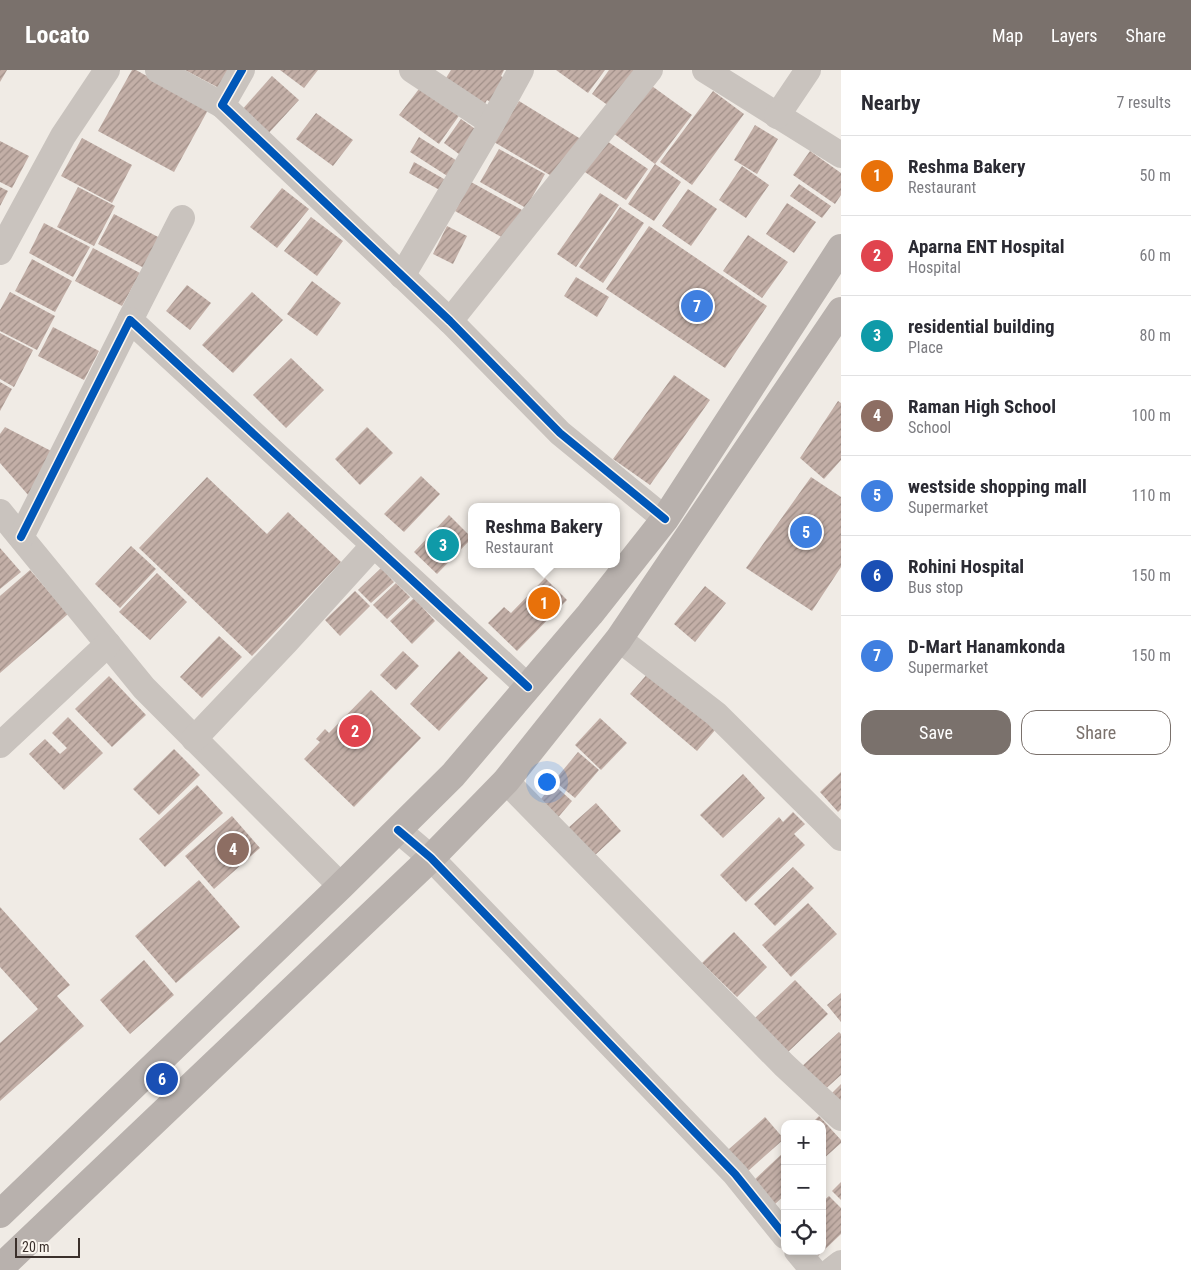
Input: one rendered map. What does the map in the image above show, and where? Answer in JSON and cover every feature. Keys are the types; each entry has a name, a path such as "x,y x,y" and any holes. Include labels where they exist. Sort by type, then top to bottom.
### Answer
{"main road":[{"path":"0,1214 454,775 590,614 665,519 841,248"},
{"path":"0,1268 431,858 506,781 619,638 841,311"}],"street":[{"path":"0,252 63,136 107,70"},
{"path":"158,70 222,105 450,321 560,433 665,519"},
{"path":"222,105 242,70"},
{"path":"412,70 492,123"},
{"path":"402,276 521,70"},
{"path":"450,321 650,70"},
{"path":"705,70 841,155"},
{"path":"777,116 808,70"},
{"path":"21,537 182,218"},
{"path":"130,320 528,687"},
{"path":"0,512 144,688 341,886"},
{"path":"194,738 288,641 374,546"},
{"path":"619,638 716,714 841,838"},
{"path":"0,745 108,644"},
{"path":"506,781 784,1065 841,1118"},
{"path":"398,830 431,858 735,1174 781,1231"},
{"path":"801,1255 813,1270"},
{"path":"832,1270 841,1263"}],"building":[{"path":"0,70 7,70 0,82"},
{"path":"132,70 136,70 208,110 174,172 98,131"},
{"path":"185,70 229,70 219,88"},
{"path":"280,70 318,70 304,88"},
{"path":"451,70 504,70 501,76 509,81 495,105 487,100 482,109 441,86"},
{"path":"556,70 605,70 588,93"},
{"path":"609,70 645,70 616,111 592,94"},
{"path":"272,76 299,100 266,136 240,112"},
{"path":"645,81 692,115 655,164 609,130"},
{"path":"422,85 461,113 439,144 399,115"},
{"path":"713,91 744,114 692,185 660,162"},
{"path":"519,101 584,141 560,181 494,142"},
{"path":"316,113 353,140 333,166 296,139"},
{"path":"461,119 481,133 463,157 444,143"},
{"path":"755,125 778,139 757,174 734,160"},
{"path":"419,137 462,164 452,179 410,152"},
{"path":"601,137 648,169 626,200 579,168"},
{"path":"82,138 132,165 112,203 61,176"},
{"path":"0,141 29,156 12,188 0,182"},
{"path":"499,149 545,174 526,208 480,182"},
{"path":"810,151 841,173 841,195 835,204 793,175"},
{"path":"414,162 451,183 445,193 409,173"},
{"path":"655,164 681,182 654,221 628,204"},
{"path":"742,166 769,185 746,218 719,200"},
{"path":"471,182 522,210 505,239 455,211"},
{"path":"799,184 831,206 822,218 790,196"},
{"path":"0,187 8,191 0,206"},
{"path":"78,187 115,206 94,246 57,227"},
{"path":"282,188 309,209 277,248 250,227"},
{"path":"688,189 717,209 691,246 662,226"},
{"path":"600,193 619,205 576,267 557,254"},
{"path":"787,203 816,222 794,253 766,234"},
{"path":"620,207 644,223 603,283 579,267"},
{"path":"114,214 162,239 146,269 98,244"},
{"path":"311,217 343,241 317,276 284,251"},
{"path":"44,223 90,247 73,277 29,253"},
{"path":"447,226 467,236 453,264 433,254"},
{"path":"649,226 767,306 725,368 606,289"},
{"path":"748,235 788,262 762,298 723,271"},
{"path":"93,248 140,273 122,306 75,281"},
{"path":"32,259 72,281 55,312 15,291"},
{"path":"576,277 609,297 597,317 564,296"},
{"path":"312,281 341,303 317,336 287,314"},
{"path":"187,285 211,303 190,330 166,311"},
{"path":"10,292 55,316 37,350 0,331 0,310"},
{"path":"252,292 283,320 233,373 202,345"},
{"path":"53,327 99,351 84,380 38,356"},
{"path":"0,333 33,350 14,387 0,379"},
{"path":"291,358 324,390 286,428 253,395"},
{"path":"674,375 710,400 650,485 613,459"},
{"path":"0,382 12,389 0,411"},
{"path":"838,401 841,403 841,460 824,479 800,458"},
{"path":"5,427 53,452 29,496 0,463 0,434"},
{"path":"367,427 393,453 360,485 335,459"},
{"path":"421,476 440,494 404,532 384,514"},
{"path":"207,477 267,534 288,512 341,562 252,656 139,548"},
{"path":"811,477 841,497 841,567 812,611 746,568"},
{"path":"449,515 468,534 468,542 437,574 414,552"},
{"path":"131,546 156,569 120,608 95,584"},
{"path":"0,548 21,572 0,589"},
{"path":"381,568 394,582 371,603 358,590"},
{"path":"30,570 68,614 0,673 0,596"},
{"path":"157,573 187,602 150,640 119,612"},
{"path":"545,578 567,600 517,651 488,623 504,607 511,613"},
{"path":"396,583 410,597 387,619 373,605"},
{"path":"705,586 726,603 695,642 674,624"},
{"path":"355,591 370,606 340,636 325,620"},
{"path":"414,598 435,621 412,644 390,621"},
{"path":"219,636 242,657 202,698 180,677"},
{"path":"403,651 419,666 396,690 380,675"},
{"path":"459,651 488,678 439,731 410,704"},
{"path":"649,672 716,729 697,751 630,694"},
{"path":"109,676 146,715 112,747 75,709"},
{"path":"371,690 421,738 354,807 304,759 320,742 316,739 325,729 329,733"},
{"path":"68,717 103,753 64,790 29,754 45,739 60,754 67,748 52,733"},
{"path":"600,718 627,743 601,770 575,745"},
{"path":"174,749 200,775 159,815 133,789"},
{"path":"578,752 599,770 575,798 554,781"},
{"path":"841,772 841,809 838,812 820,792"},
{"path":"743,774 765,798 723,838 700,815"},
{"path":"553,784 572,801 555,821 537,804"},
{"path":"197,785 223,813 165,867 139,839"},
{"path":"596,803 621,831 594,856 568,828"},
{"path":"793,812 805,824 794,834 805,845 746,902 720,875 779,817 783,822"},
{"path":"232,816 260,848 214,889 185,856"},
{"path":"793,867 814,888 775,926 754,904"},
{"path":"199,880 240,927 176,983 135,936"},
{"path":"808,903 837,934 791,977 762,945"},
{"path":"0,907 70,985 57,996 84,1026 0,1101 0,1043 38,1009 0,967"},
{"path":"734,932 767,967 737,997 702,963"},
{"path":"144,960 174,995 130,1034 100,1000"},
{"path":"795,980 828,1014 787,1053 754,1019"},
{"path":"841,993 841,1022 827,1005"},
{"path":"839,1032 841,1034 841,1075 821,1093 799,1069"},
{"path":"841,1084 841,1110 828,1097"},
{"path":"765,1117 781,1136 781,1142 747,1172 728,1150"},
{"path":"826,1124 841,1140 841,1143 826,1156"},
{"path":"781,1155 781,1199 775,1204 753,1181"},
{"path":"841,1182 841,1200 832,1191"},
{"path":"829,1196 841,1208 841,1234 826,1248 826,1210 826,1199"}],"cycle path":[{"path":"242,70 222,105 450,321 560,433 665,519"},
{"path":"21,537 130,320 528,687"},
{"path":"398,830 431,858 735,1174 781,1231"}],"place":[{"name":"D-Mart Hanamkonda","path":"697,306"},
{"name":"westside shopping mall","path":"806,532"},
{"name":"residential building","path":"443,545"},
{"name":"Reshma Bakery","path":"544,603"},
{"name":"Aparna ENT Hospital","path":"355,731"},
{"name":"Raman High School","path":"233,849"},
{"name":"Rohini Hospital","path":"162,1079"}]}
